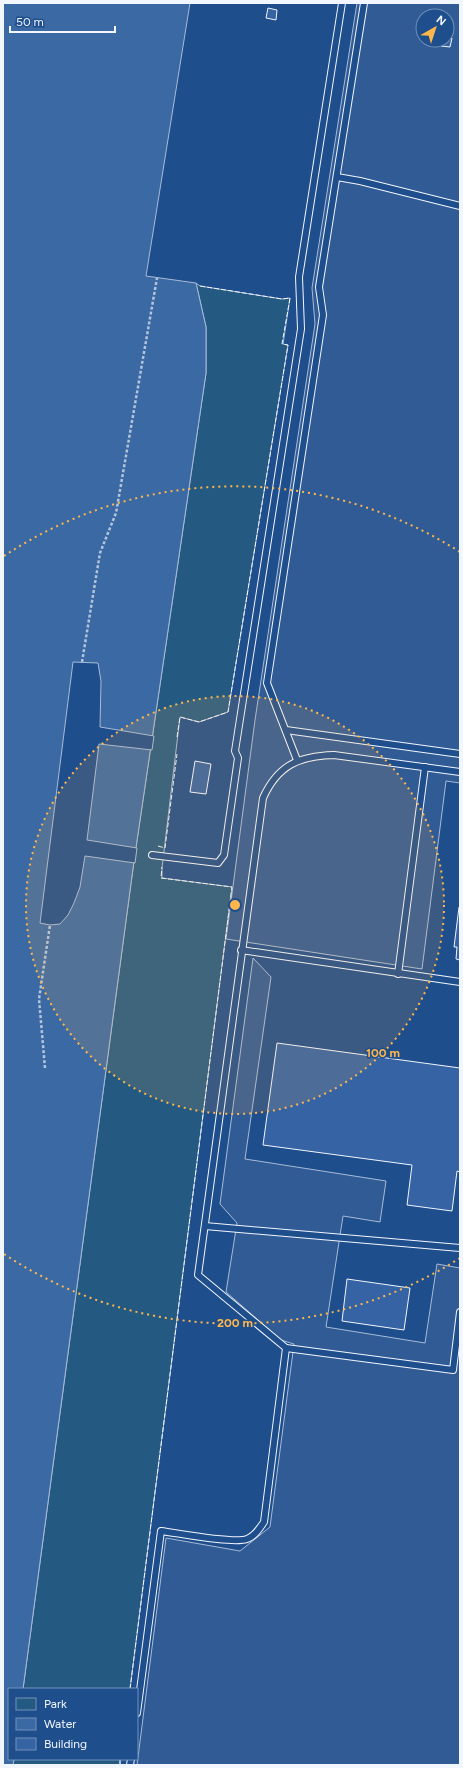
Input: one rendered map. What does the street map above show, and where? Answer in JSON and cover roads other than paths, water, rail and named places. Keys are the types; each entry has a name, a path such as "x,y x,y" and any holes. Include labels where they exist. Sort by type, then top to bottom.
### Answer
{"lane":[{"path":"152,855 218,863 224,855 238,758 235,751 301,329 299,277 342,3"},
{"path":"297,760 267,683 323,315 319,287 364,3"},
{"path":"337,177 360,181 460,206"},
{"path":"286,730 460,754"},
{"path":"460,772 334,754 317,755 297,760 275,778 263,798 241,950 198,1275 286,1348 453,1370 460,1312"},
{"path":"398,974 425,767"},
{"path":"241,950 460,982"},
{"path":"205,1226 460,1248"},
{"path":"138,1705 161,1531 233,1540 246,1539 256,1534 264,1522 286,1348"}],"water":[{"path":"3,3 190,3 146,276 196,283 206,327 206,373 134,861 23,1688 8,1688 8,1760 14,1760 13,1765 3,1765"}]}
